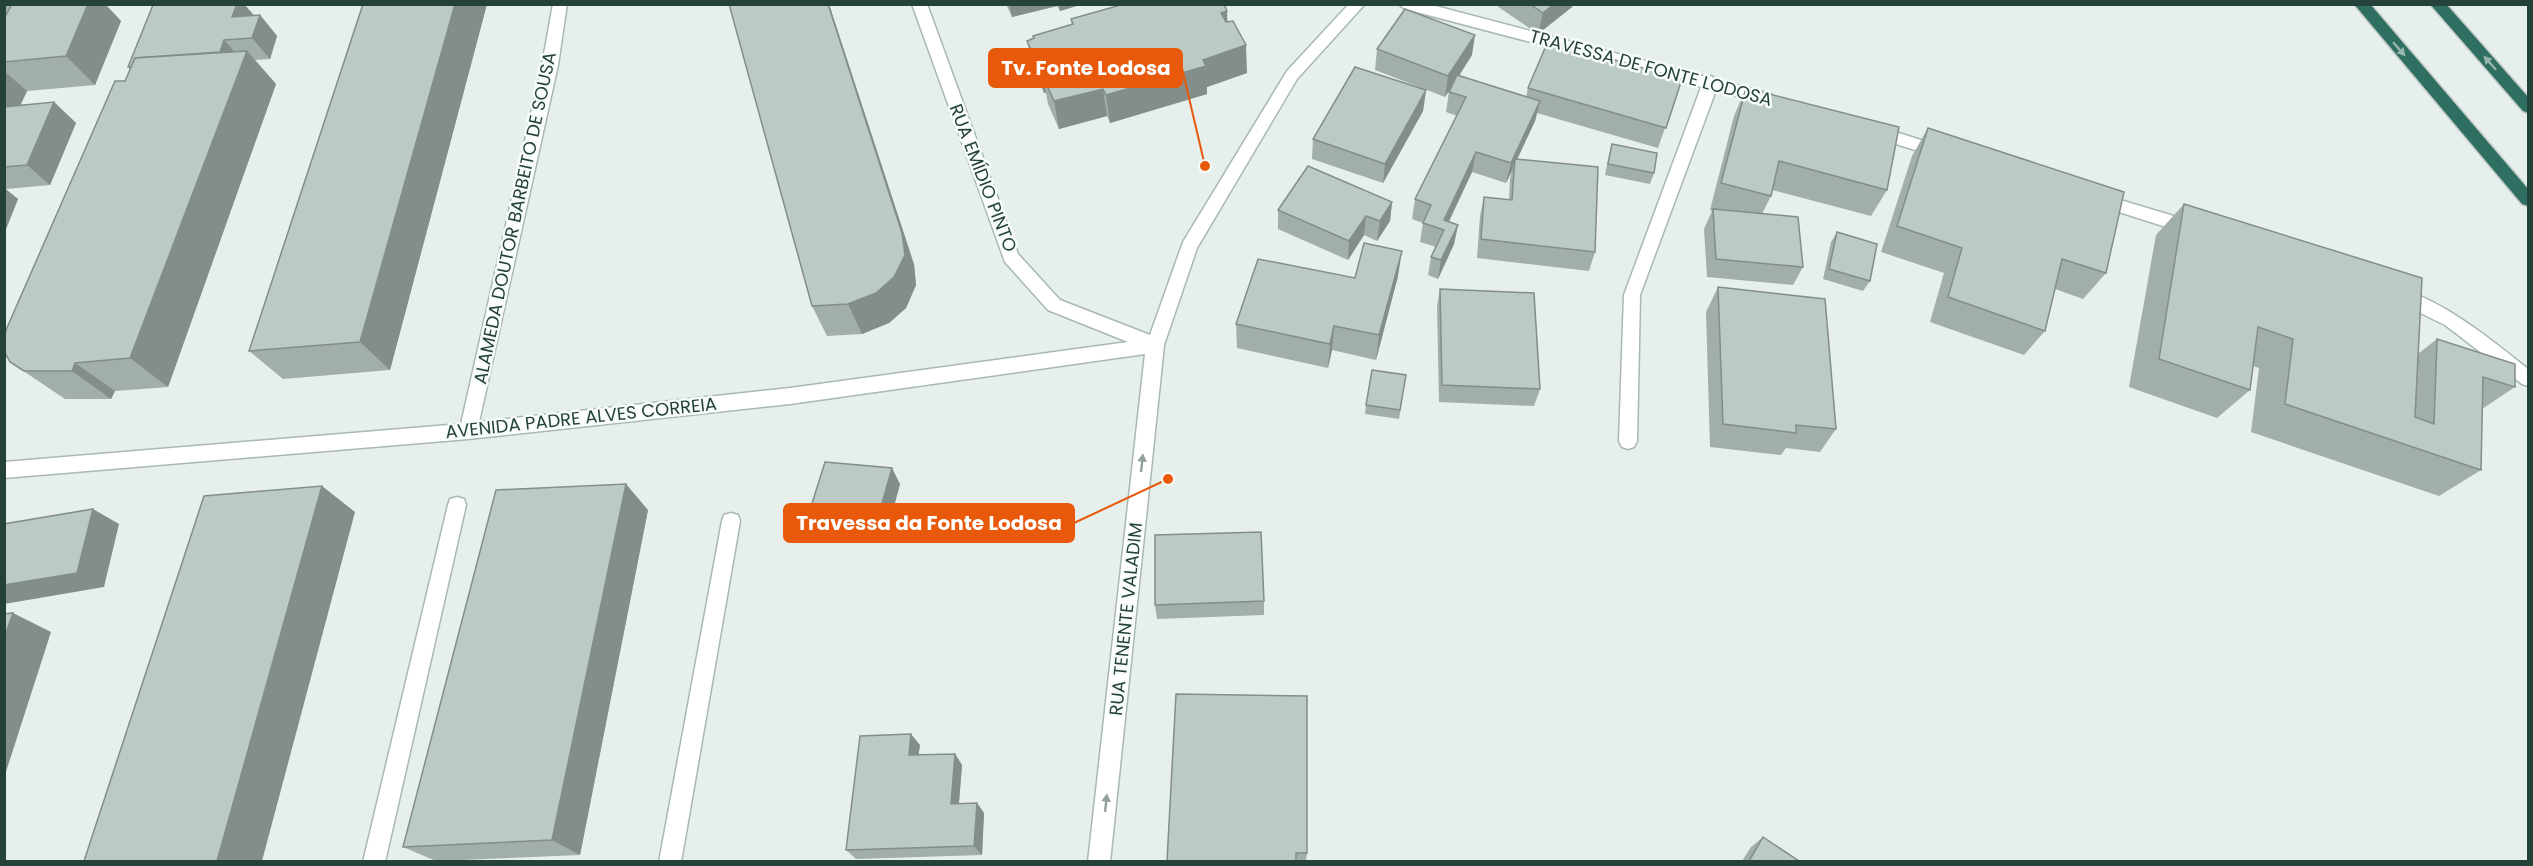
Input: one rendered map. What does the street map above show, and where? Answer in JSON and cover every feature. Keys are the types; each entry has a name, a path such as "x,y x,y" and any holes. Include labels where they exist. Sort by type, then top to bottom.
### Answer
{"highway":[{"path":"2361,4 2529,200"},
{"path":"2437,4 2529,107"}],"street":[{"name":"ALAMEDA DOUTOR BARBEITO DE SOUSA","path":"468,431 550,65 560,4"},
{"name":"RUA EMÍDIO PINTO","path":"919,4 1011,257 1054,305 1155,345"},
{"name":"RUA TENENTE VALADIM","path":"1100,861 1155,345 1190,247 1292,75 1358,4"},
{"name":"TRAVESSA DE FONTE LODOSA","path":"1405,4 1712,81 1779,102"},
{"path":"1628,441 1632,295 1712,81"},
{"path":"1858,126 1959,157"},
{"path":"2082,195 2206,233"},
{"path":"2385,291 2419,302 2439,313 2529,379"},
{"name":"AVENIDA PADRE ALVES CORREIA","path":"4,470 468,431 790,396 1155,345"},
{"path":"374,861 457,505"},
{"path":"670,861 731,521"}],"building":[{"path":"12,4 88,4 66,56 4,62 4,19"},
{"path":"237,4 232,17 260,15 252,38 224,40 220,52 135,58 131,67 128,67 153,5"},
{"path":"363,4 455,4 360,342 249,351"},
{"path":"729,4 828,4 902,233 905,255 894,277 876,293 848,304 812,306"},
{"path":"1124,4 1224,4 1227,11 1221,13 1226,22 1233,21 1246,45 1203,60 1206,66 1106,95 1103,89 1054,101 1043,76 1049,74 1045,63 1038,65 1027,41 1034,38 1033,36 1073,24 1071,19"},
{"path":"1530,4 1554,4 1543,13"},
{"path":"1405,9 1475,35 1448,76 1377,49"},
{"path":"1548,41 1682,79 1666,128 1528,88"},
{"path":"247,51 130,358 75,363 72,371 24,371 10,362 4,351 6,330 115,81 125,81 135,58"},
{"path":"1355,67 1426,90 1385,164 1313,139"},
{"path":"1457,75 1540,101 1511,163 1476,152 1444,220 1458,225 1441,260 1431,257 1444,230 1423,223 1431,205 1415,199 1466,97 1449,92"},
{"path":"1746,88 1899,127 1887,190 1779,161 1771,196 1721,183"},
{"path":"54,102 27,165 4,167 4,107"},
{"path":"1928,128 2124,192 2106,273 2062,259 2045,331 1948,297 1962,248 1897,226"},
{"path":"1612,144 1657,153 1654,173 1608,164"},
{"path":"1515,159 1598,167 1595,252 1481,239 1484,197 1512,200"},
{"path":"1308,166 1392,202 1380,221 1366,216 1349,241 1278,210"},
{"path":"2184,204 2422,278 2415,417 2434,424 2437,339 2515,364 2515,387 2483,377 2481,470 2285,404 2293,339 2258,327 2250,390 2159,359"},
{"path":"1713,209 1798,217 1803,267 1716,259"},
{"path":"1837,232 1877,244 1870,281 1829,269"},
{"path":"1364,243 1402,251 1379,335 1334,326 1330,344 1236,324 1258,259 1355,278"},
{"path":"1718,287 1825,299 1836,429 1796,425 1796,433 1723,424"},
{"path":"1440,289 1534,293 1540,389 1442,385"},
{"path":"1372,370 1406,375 1400,410 1366,405"},
{"path":"825,462 892,468 877,521 809,513"},
{"path":"626,484 552,840 403,847 496,490"},
{"path":"322,486 217,861 84,861 204,496"},
{"path":"93,509 77,573 4,585 4,524"},
{"path":"1261,532 1264,601 1155,605 1155,535"},
{"path":"13,613 4,638 4,614"},
{"path":"1176,694 1307,696 1307,853 1296,853 1296,861 1167,861"},
{"path":"911,734 909,755 955,754 951,804 977,803 974,846 846,850 860,736"},
{"path":"1763,837 1799,861 1749,861"}],"place":[{"name":"Tv. Fonte Lodosa","path":"1205,166"},
{"name":"Travessa da Fonte Lodosa","path":"1168,479"}]}
